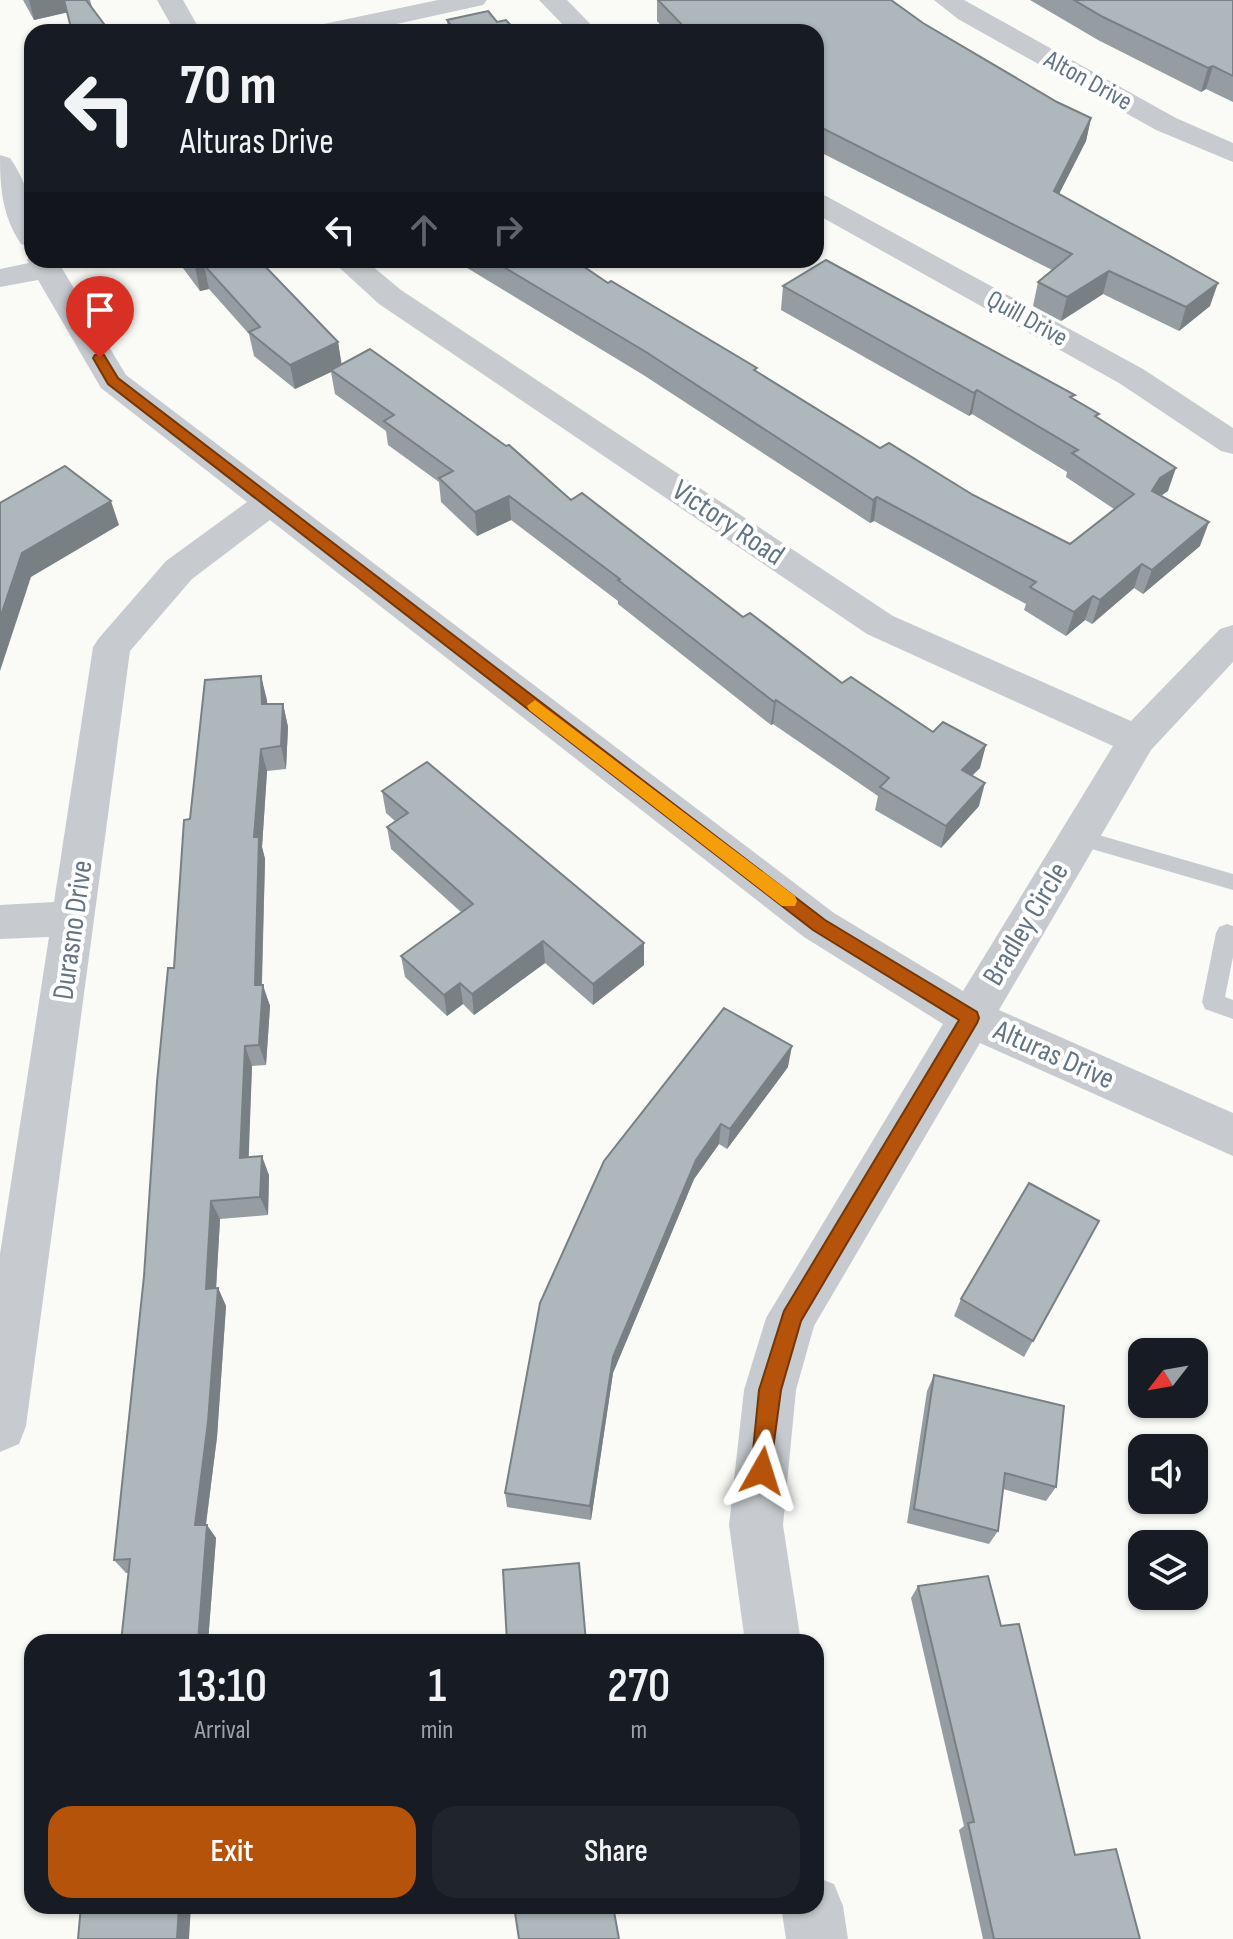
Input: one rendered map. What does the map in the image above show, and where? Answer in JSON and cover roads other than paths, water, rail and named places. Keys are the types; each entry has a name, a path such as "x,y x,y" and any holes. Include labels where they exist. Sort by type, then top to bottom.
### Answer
{"street":[{"path":"170,0 184,24"},
{"path":"361,24 474,0"},
{"path":"552,0 577,24"},
{"name":"Alton Drive","path":"947,0 1166,124 1233,153"},
{"name":"Alturas Drive","path":"0,164 24,219"},
{"name":"Quill Drive","path":"824,206 1131,376 1233,443"},
{"path":"0,278 24,265"},
{"name":"Alturas Drive","path":"47,268 113,381 819,925 970,1018 1233,1135"},
{"name":"Victory Road","path":"356,268 390,297 880,625 1137,740"},
{"name":"Durasno Drive","path":"0,1426 112,647 179,570 271,502"},
{"name":"Bradley Circle","path":"772,1634 756,1525 770,1390 791,1318 1137,740 1233,638"},
{"path":"0,922 75,918"},
{"path":"813,1914 817,1939"}],"lane":[{"path":"1078,837 1233,882"},
{"path":"1227,933 1213,1002 1233,1010"}]}
